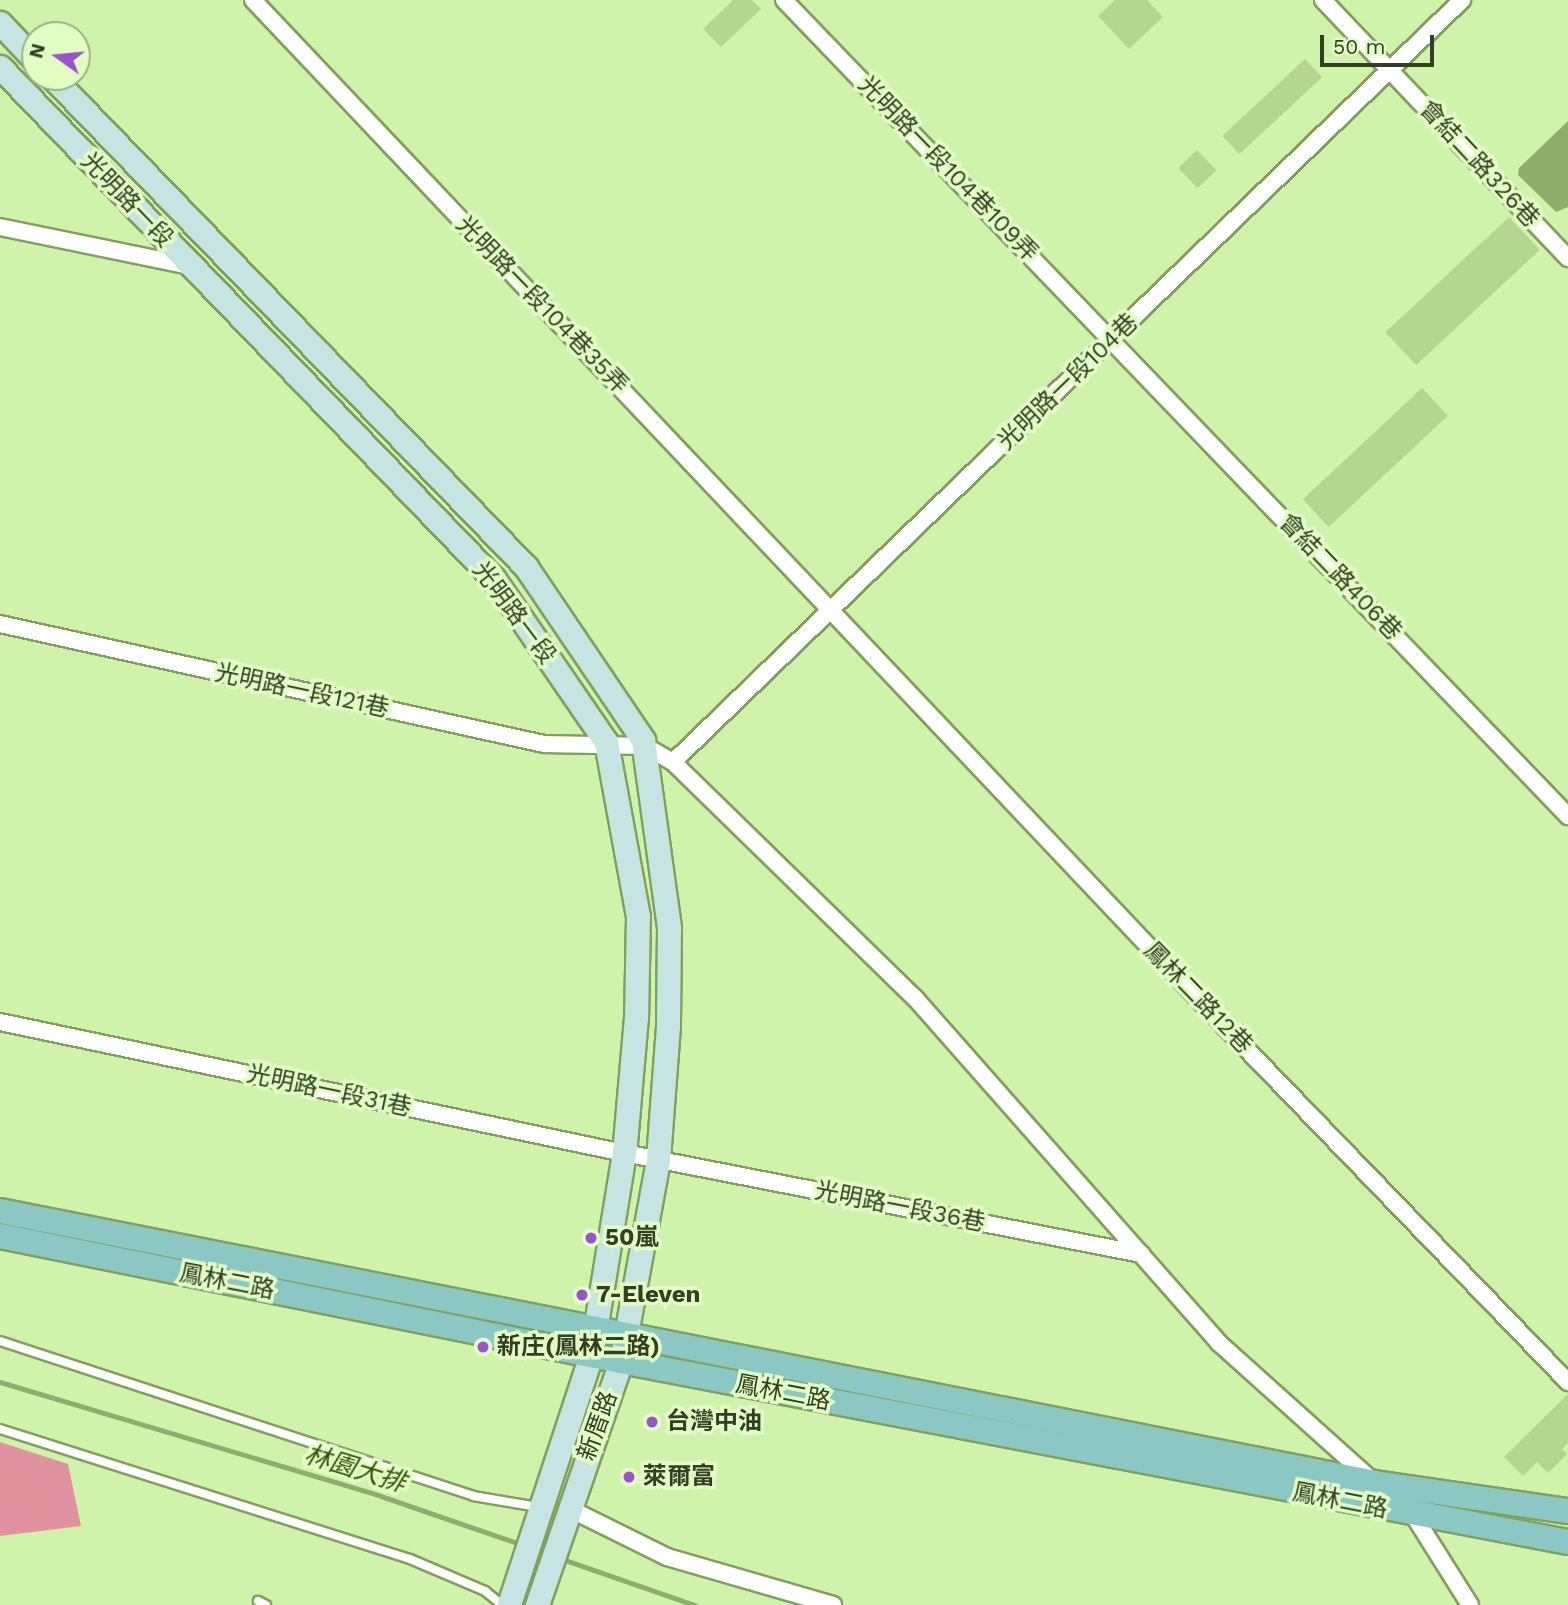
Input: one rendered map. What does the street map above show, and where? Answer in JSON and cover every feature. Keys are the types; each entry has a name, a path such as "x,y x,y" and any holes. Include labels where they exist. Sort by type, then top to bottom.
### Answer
{"main road":[{"name":"鳳林二路","path":"0,1211 1375,1483 1568,1511"},
{"name":"鳳林二路","path":"0,1236 1414,1516 1568,1542"}],"street":[{"name":"光明路一段104巷35弄","path":"253,0 832,609"},
{"name":"光明路一段104巷109弄","path":"784,0 1113,338"},
{"name":"會結二路326巷","path":"1323,0 1568,258"},
{"name":"光明路一段104巷","path":"673,762 1462,0"},
{"path":"0,23 21,45"},
{"name":"光明路一段","path":"0,67 494,579 606,742 625,828 638,916 636,1017 625,1153 597,1328"},
{"name":"光明路一段","path":"66,91 526,567 645,746 669,928 668,1026 658,1160 626,1335"},
{"path":"0,227 190,266"},
{"name":"會結二路406巷","path":"1113,338 1568,816"},
{"name":"鳳林二路12巷","path":"832,609 1204,1005 1568,1382"},
{"name":"光明路一段121巷","path":"0,624 544,744 606,742 645,746"},
{"path":"645,746 673,762 915,998 1219,1343 1375,1483"},
{"name":"光明路一段31巷","path":"0,1021 658,1160"},
{"name":"光明路一段36巷","path":"658,1160 1142,1255"},
{"name":"新厝路","path":"507,1604 591,1355 597,1328"},
{"name":"新厝路","path":"537,1605 621,1361 626,1335"},
{"path":"568,1512 667,1557 833,1605"},
{"path":"1414,1516 1470,1605"}],"lane":[{"path":"0,1341 473,1496 541,1507"},
{"path":"0,1429 410,1559 485,1591 507,1604"}],"shaded area":[{"path":"1568,121 1568,207 1556,212 1518,175 1519,168"},
{"path":"0,1442 68,1464 81,1526 0,1536"}],"building":[{"path":"733,0 752,0 761,9 721,47 703,29"},
{"path":"1115,0 1147,0 1163,17 1129,49 1098,16"},
{"path":"1305,59 1322,77 1239,154 1222,136"},
{"path":"1197,150 1216,170 1198,188 1178,168"},
{"path":"1509,217 1540,250 1416,365 1385,332"},
{"path":"1422,388 1448,416 1329,527 1303,499"},
{"path":"1568,1394 1568,1443 1562,1449 1567,1454 1548,1473 1537,1462 1523,1476 1504,1457"}],"waterway":[{"name":"林園大排","path":"0,1382 375,1494 520,1544"},
{"name":"林園大排","path":"562,1559 695,1605"}],"place":[{"name":"50嵐","path":"591,1238"},
{"name":"7-Eleven","path":"582,1295"},
{"name":"新庄(鳳林二路)","path":"483,1347"},
{"name":"台灣中油","path":"652,1422"},
{"name":"萊爾富","path":"629,1477"}]}
